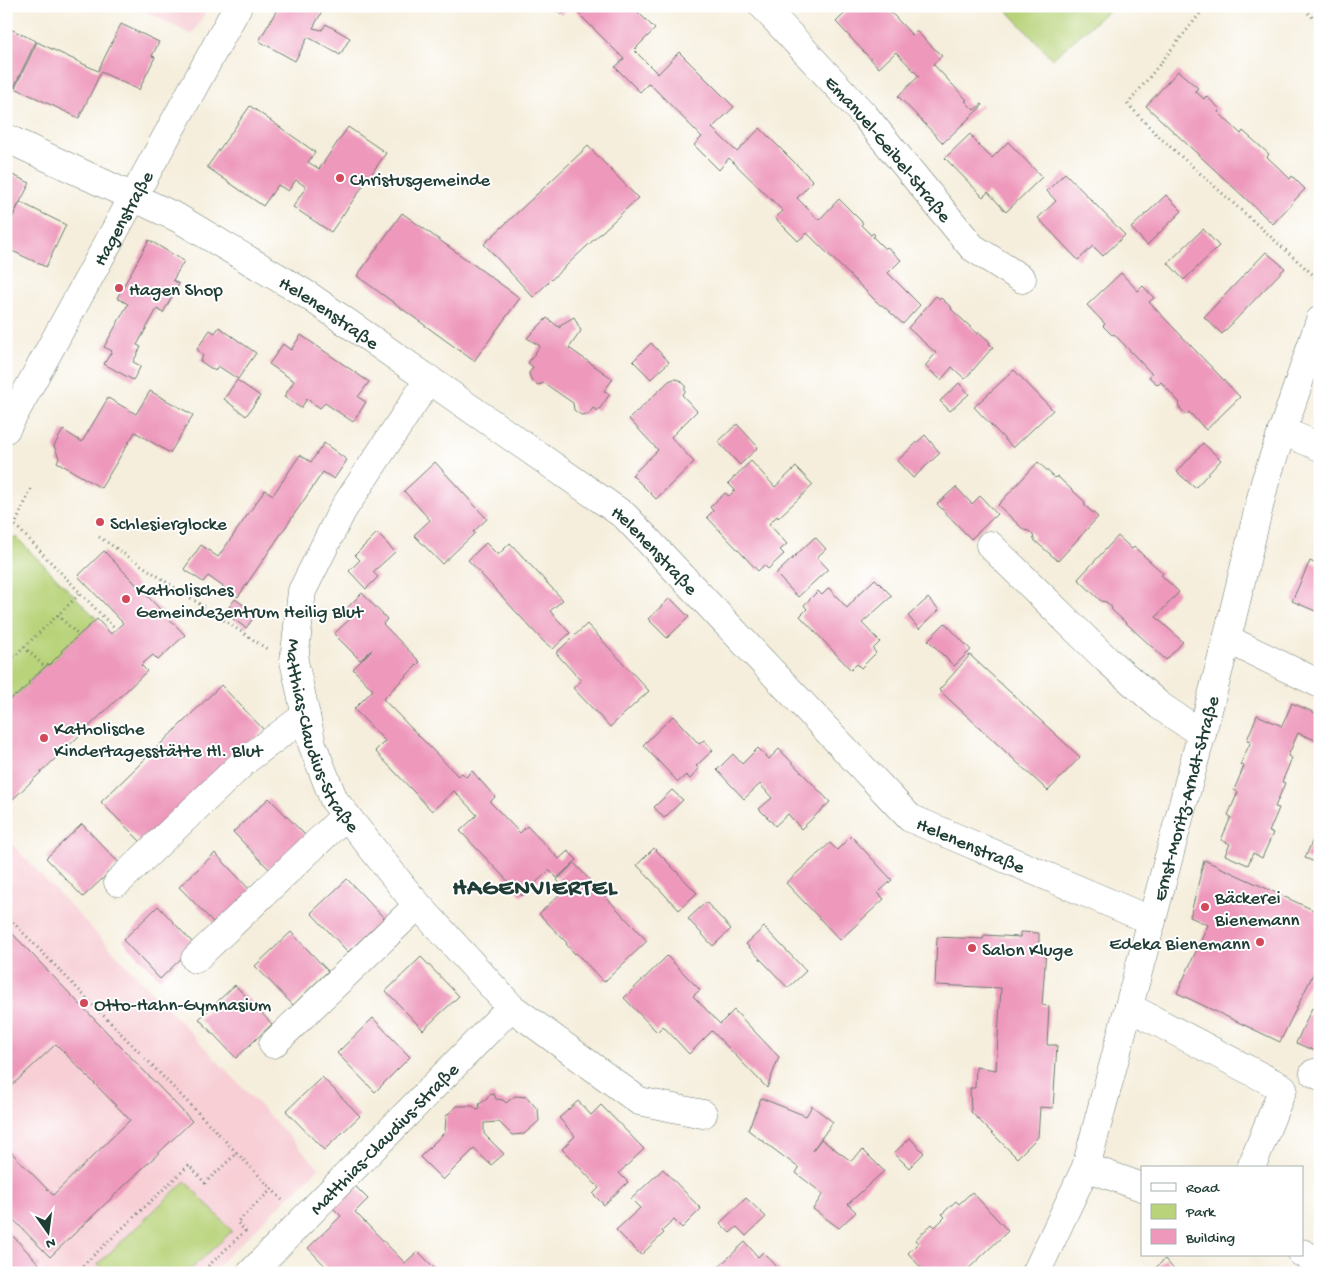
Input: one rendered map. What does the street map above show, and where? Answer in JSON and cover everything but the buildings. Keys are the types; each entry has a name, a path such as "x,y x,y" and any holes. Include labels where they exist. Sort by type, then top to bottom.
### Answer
{"street":[{"name":"Hagenstraße","path":"6,429 238,6"},
{"name":"Emanuel-Geibel-Straße","path":"763,6 865,116 972,246 1022,279"},
{"name":"Helenenstraße","path":"6,138 178,218 309,296 625,516 910,818 1152,921"},
{"name":"Ernst-Moritz-Arndt-Straße","path":"1036,1273 1086,1167 1227,639 1265,482 1320,320"},
{"name":"Matthias-Claudius-Straße","path":"429,379 342,511 302,592 294,661 312,744 334,800 418,905 511,1007 639,1101 702,1114"},
{"path":"1282,431 1320,447"},
{"path":"990,545 1107,660 1160,706 1202,734"},
{"path":"1227,639 1320,684"},
{"path":"118,882 246,760 306,715"},
{"path":"195,959 346,815"},
{"path":"272,1044 418,905"},
{"name":"Matthias-Claudius-Straße","path":"255,1271 511,1007"},
{"path":"1129,1007 1283,1088 1252,1166"},
{"path":"1086,1167 1141,1187"},
{"path":"1304,1253 1320,1262"}],"path":[{"path":"1206,6 1128,104 1155,133 1320,282"},
{"path":"1301,6 1320,25"},
{"path":"30,490 15,525 116,630"},
{"path":"99,537 284,661 294,661"},
{"path":"6,664 81,594"},
{"path":"58,615 78,635"},
{"path":"24,646 45,667"},
{"path":"6,694 11,699"},
{"path":"6,915 284,1202"},
{"path":"75,1273 189,1165 206,1183 237,1153"},
{"path":"201,1273 245,1231 237,1222 272,1189"}],"shaded area":[{"path":"135,6 209,6 192,35"},
{"name":"Otto-Hahn-Gymnasium","path":"6,838 319,1168 210,1273 6,1273"}],"green space":[{"path":"1003,6 1114,6 1052,59"},
{"path":"15,536 97,619 61,651 49,665 47,664 28,682 29,684 6,703 6,550"},
{"path":"185,1181 232,1231 187,1273 106,1273 98,1264"}],"place":[{"name":"Christusgemeinde","path":"340,178"},
{"name":"Hagen Shop","path":"119,288"},
{"name":"Schlesierglocke","path":"100,522"},
{"name":"Katholisches Gemeindezentrum Heilig Blut","path":"126,599"},
{"name":"Katholische Kindertagesstätte Hl. Blut","path":"44,738"},
{"name":"Bäckerei Bienemann","path":"1205,907"},
{"name":"Edeka Bienemann","path":"1260,942"},
{"name":"Salon Kluge","path":"972,948"},
{"name":"Otto-Hahn-Gymnasium","path":"84,1003"}],"district":[{"name":"HAGENVIERTEL","path":"535,886"}]}
